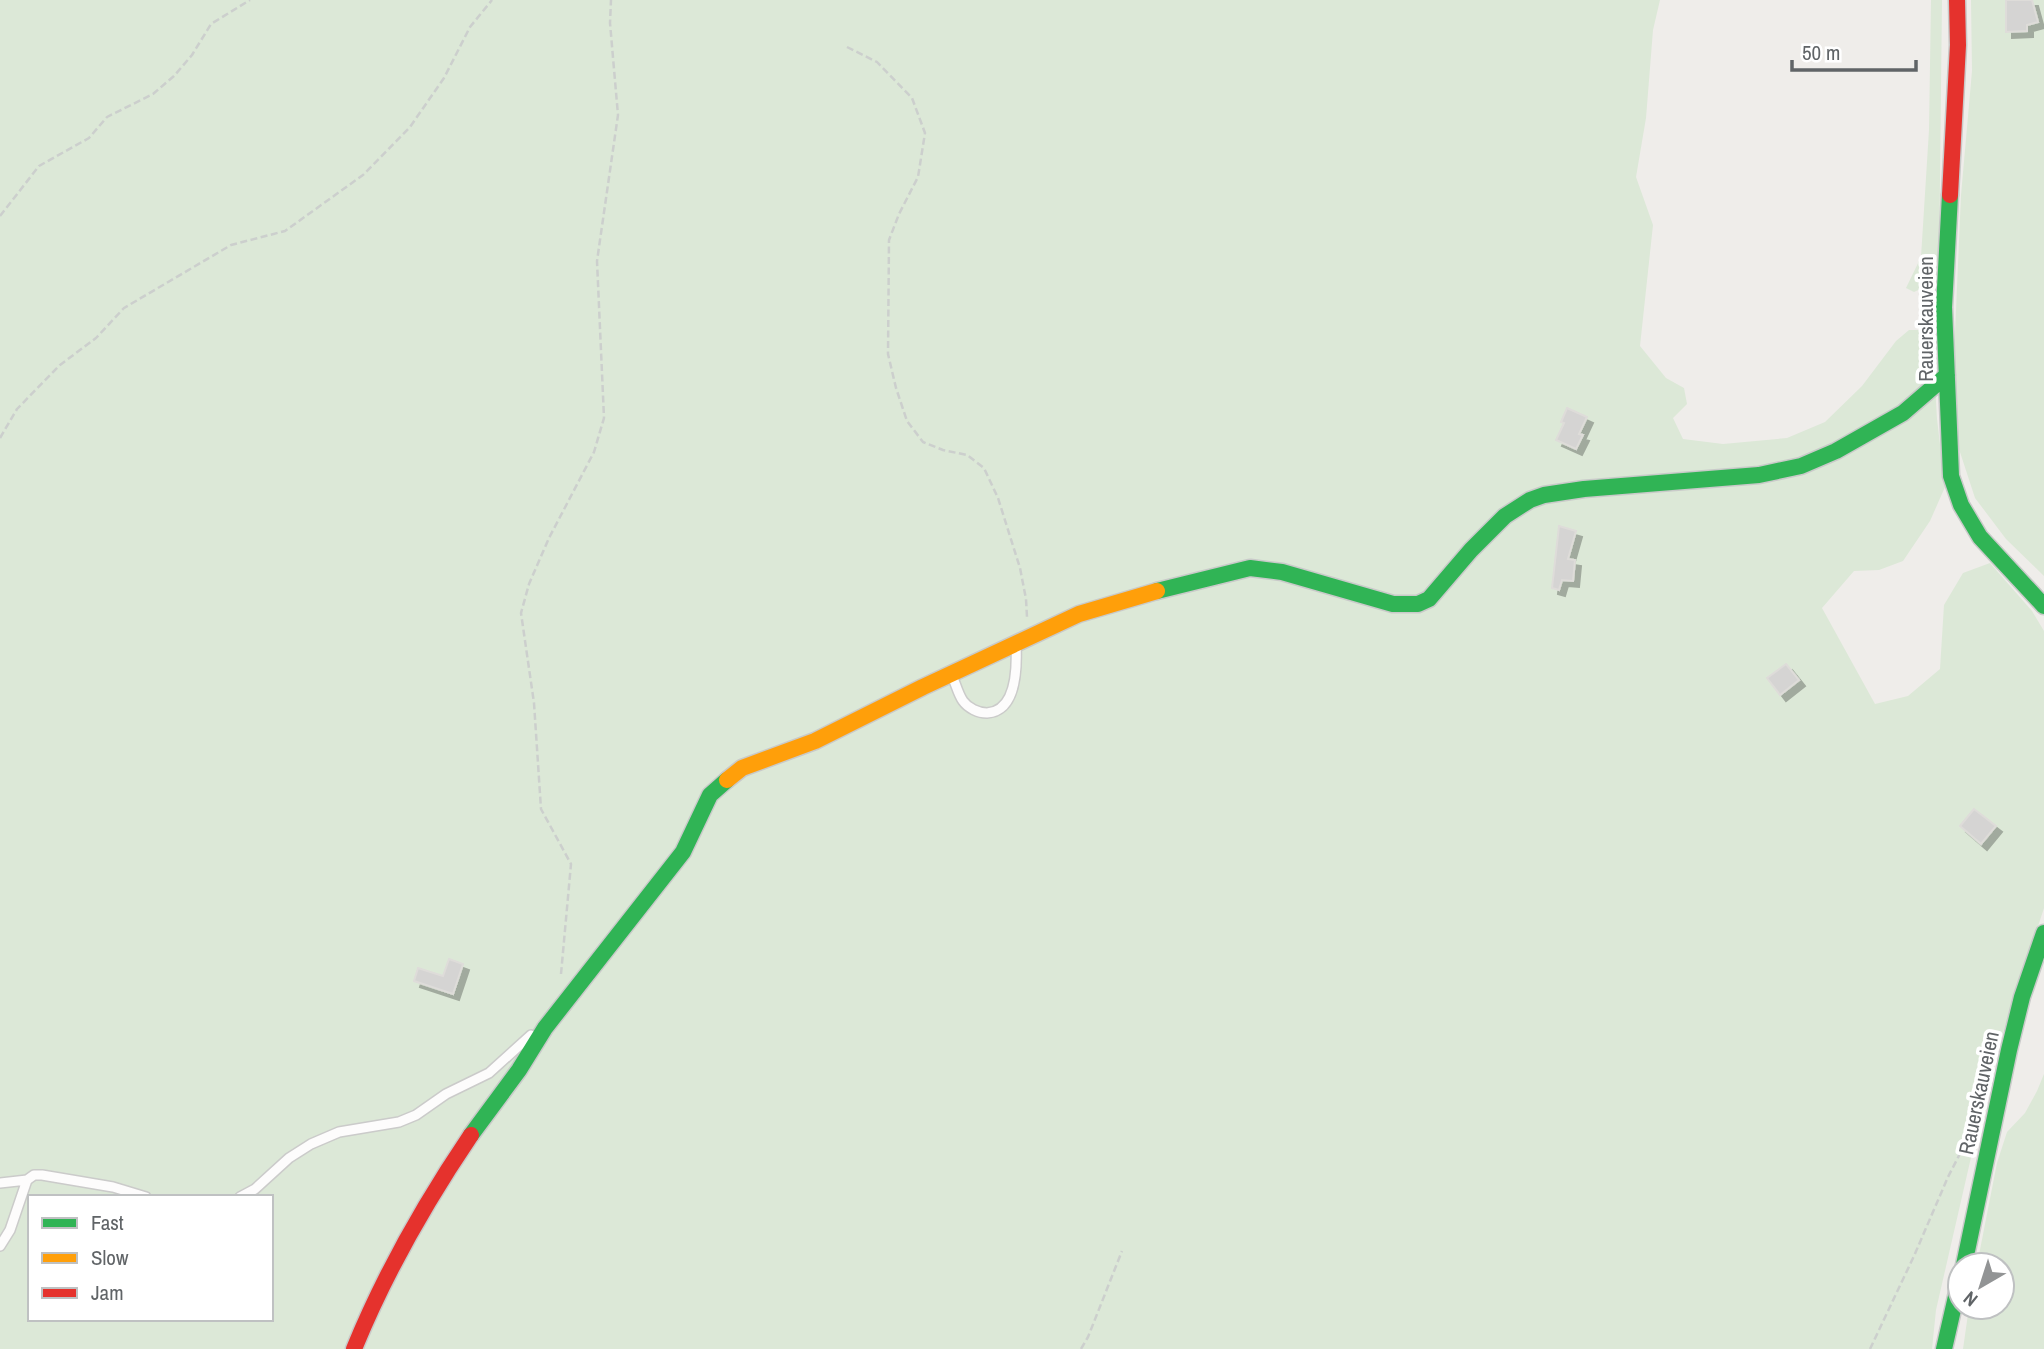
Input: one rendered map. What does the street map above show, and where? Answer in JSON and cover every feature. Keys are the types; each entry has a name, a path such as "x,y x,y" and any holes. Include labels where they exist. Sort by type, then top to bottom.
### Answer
{"street":[{"name":"Rauerskauveien","path":"1957,0 1958,45 1944,307 1951,476 1961,505 1980,537 2044,606"},
{"path":"355,1349 369,1313 418,1217 472,1133 519,1070 545,1028 683,852 710,795 741,768 815,741 1067,619 1104,606 1250,568 1282,572 1393,604 1418,604 1429,599 1463,558 1506,516 1530,500 1544,495 1584,489 1759,475 1801,466 1836,451 1903,413 1947,375"},
{"name":"Rauerskauveien","path":"1968,1251 2016,1020 2044,933"},
{"path":"1944,1349 1950,1321"}],"lane":[{"path":"951,674 960,697 966,704 981,712 995,711 1013,690 1022,641"},
{"path":"244,1195 255,1189 296,1152 311,1144 339,1132 399,1122 416,1115 446,1094 489,1073 521,1042 545,1028"},
{"path":"0,1183 27,1180 34,1175 42,1175 113,1187 139,1195"},
{"path":"0,1246 10,1230 27,1180"}],"path":[{"path":"0,216 40,166 89,138 107,117 153,94 174,76 192,55 211,24 250,0"},
{"path":"0,438 17,410 60,365 96,338 124,308 231,244 285,231 363,175 410,127 444,78 470,27 492,0"},
{"path":"561,973 571,864 541,809 534,703 521,613 529,584 549,538 594,452 604,418 597,261 618,115 610,23 611,0"},
{"path":"847,47 877,62 912,98 925,133 918,177 888,240 888,354 907,421 923,442 967,455 984,468 998,498 1020,568 1026,599 1022,641"},
{"path":"1870,1349 1948,1177 1971,1133"},
{"path":"1081,1349 1122,1251"}],"green space":[{"path":"0,0 1660,0 1653,30 1646,118 1636,177 1653,225 1640,346 1666,378 1684,388 1687,404 1673,418 1683,439 1723,444 1787,438 1825,422 1862,386 1896,341 1909,330 1924,330 1933,348 1937,419 1945,487 1930,521 1903,561 1879,570 1854,571 1822,608 1875,704 1908,696 1940,669 1944,605 1963,573 1990,563 2032,611 2044,631 2044,908 1992,1066 1950,1251 1946,1251 1946,1266 1936,1310 1932,1349 0,1349"},
{"path":"1931,0 1942,0 1939,269 1929,285 1914,292 1906,288 1921,257 1929,130"},
{"path":"1971,0 2044,0 2044,576 2006,539 1975,498 1959,449 1953,380 1961,195 1972,71"},
{"path":"2044,1074 2044,1349 1963,1349 1967,1321 2016,1321 2016,1251 1980,1251 1997,1163 2007,1132 2025,1113"}],"building":[{"path":"2006,0 2032,0 2038,22 2027,25 2027,31 2006,32"},
{"path":"1567,408 1587,417 1576,449 1556,440"},
{"path":"1559,526 1576,531 1568,559 1575,560 1573,581 1562,580 1559,590 1552,588"},
{"path":"1786,664 1799,680 1780,695 1767,678"},
{"path":"1974,809 1996,826 1981,844 1960,826"},
{"path":"449,959 463,964 453,994 414,981 418,968 443,976"}],"traffic: fast":[{"path":"1950,195 1944,307 1951,476 1961,505 1980,537 2044,606"},
{"path":"1157,591 1250,568 1282,572 1393,604 1418,604 1429,599 1471,550 1505,516 1530,500 1544,495 1584,489 1759,475 1801,466 1836,451 1903,413 1947,375"},
{"path":"471,1135 519,1070 545,1028 683,852 710,795 727,780"},
{"path":"1967,1251 2009,1050 2022,997 2044,933"},
{"path":"1944,1349 1950,1321"}],"traffic: slow":[{"path":"727,780 742,768 815,741 1079,614 1157,591"}],"traffic: jam":[{"path":"1950,195 1958,45 1957,0"},
{"path":"354,1349 407,1239 471,1135"}]}
